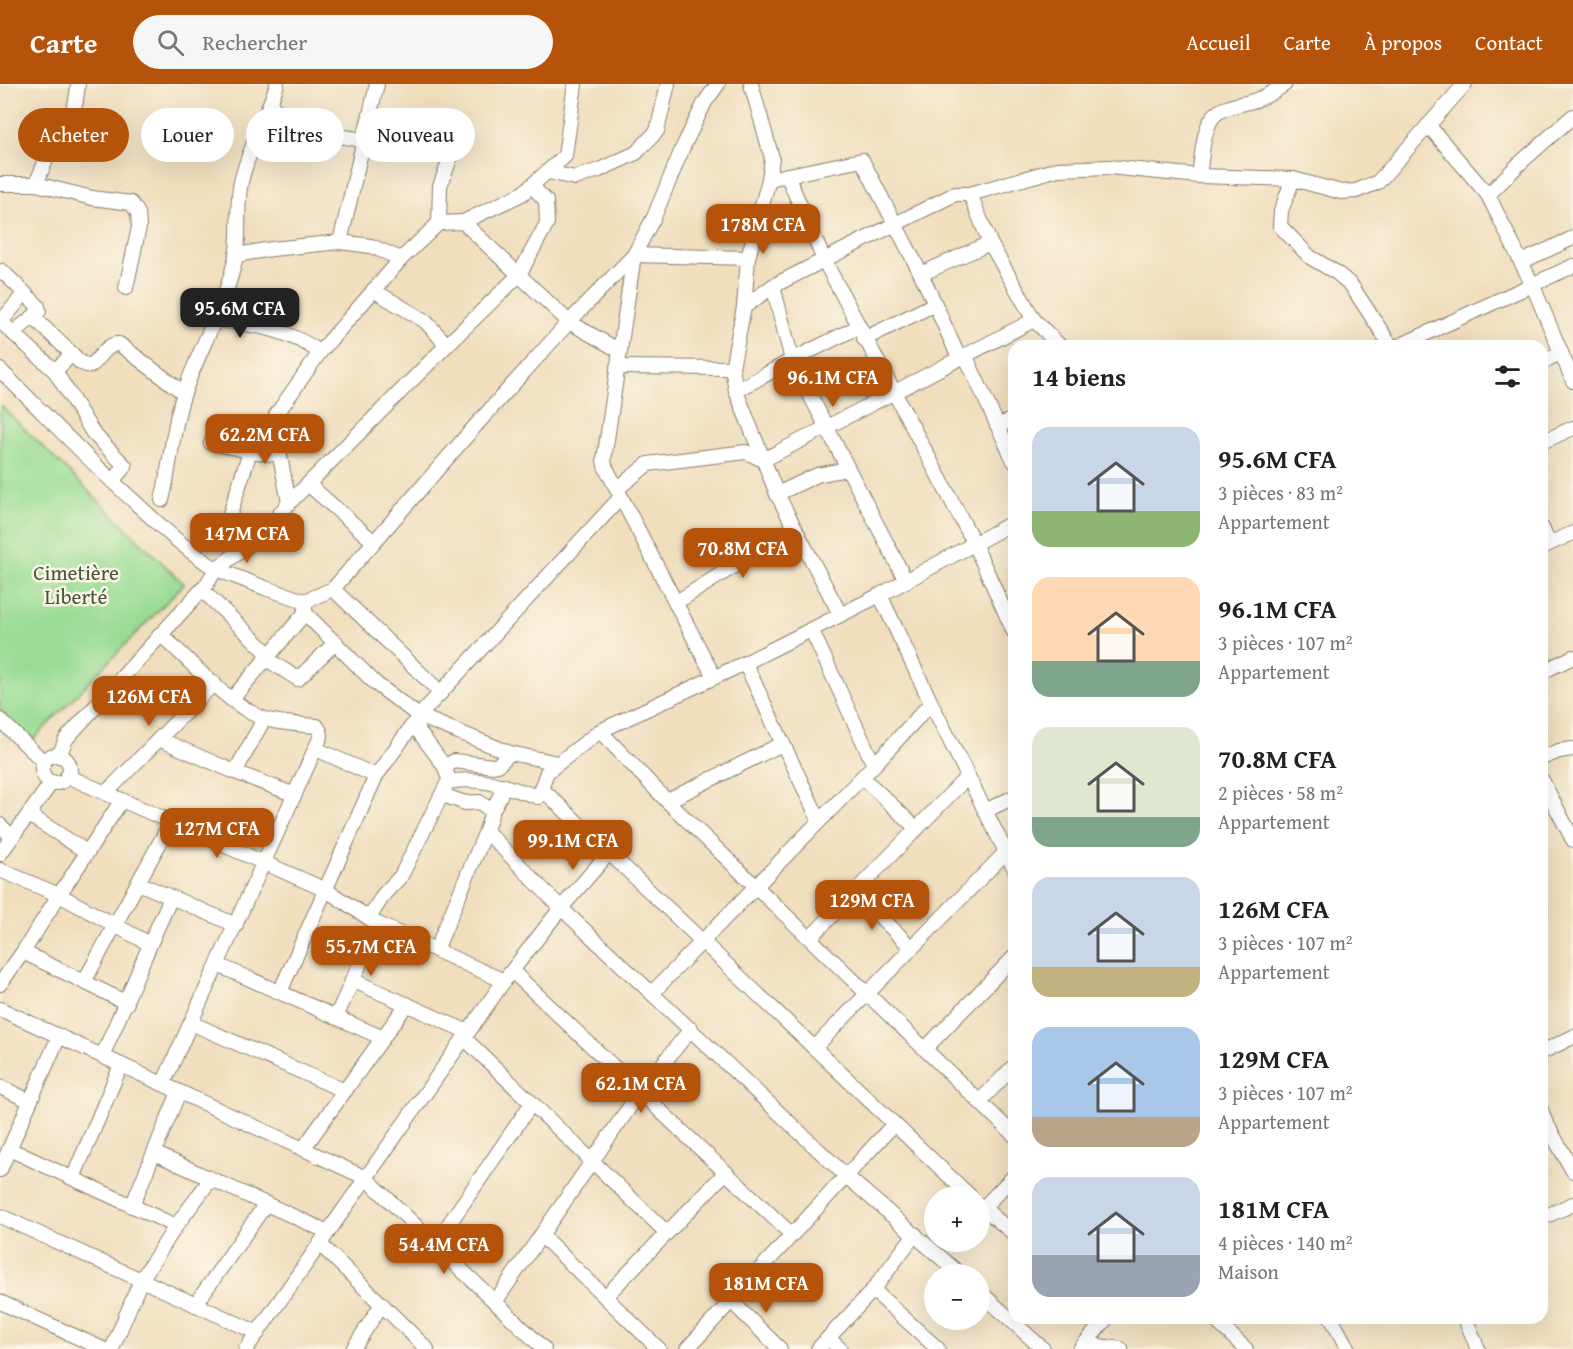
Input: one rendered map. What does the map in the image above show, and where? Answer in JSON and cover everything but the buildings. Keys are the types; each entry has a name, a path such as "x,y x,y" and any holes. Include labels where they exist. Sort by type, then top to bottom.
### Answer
{"street":[{"path":"36,184 46,160 56,148 68,126 76,101 78,84"},
{"path":"162,500 170,467 174,431 184,393 216,319 236,255 241,180 255,138 270,106 276,84"},
{"path":"371,108 377,84"},
{"path":"289,503 274,430 276,415 320,352 400,259 439,223 462,222 522,194 565,156 575,84"},
{"path":"548,172 575,178 636,153 657,131 668,84"},
{"path":"232,699 305,607 333,589 569,322 634,255 654,216 687,138 705,102 718,84"},
{"path":"751,84 772,158 769,179 748,258 744,307 732,368 736,391 777,494 840,614"},
{"path":"1199,177 1207,131 1214,117 1228,107 1255,101 1285,84"},
{"path":"744,307 773,286 955,194 970,194 1058,169 1109,167 1199,177 1293,179 1341,192 1356,191 1378,182 1465,84"},
{"path":"270,106 307,128 325,134 356,139"},
{"path":"1488,195 1573,116"},
{"path":"1428,125 1488,195 1533,286 1573,381"},
{"path":"769,179 862,160 1008,448"},
{"path":"340,242 359,162"},
{"path":"439,223 440,186 449,162"},
{"path":"787,175 824,260 974,543 1008,619"},
{"path":"1293,179 1281,211 1280,226 1310,257 1337,273 1351,285 1387,340"},
{"path":"0,184 36,184 92,198 131,203 138,213 139,227 126,288"},
{"path":"59,756 66,739 202,590 216,569 262,535 289,503 519,275 547,223 546,201 532,186"},
{"path":"970,194 990,243 1034,320 1054,340"},
{"path":"462,222 569,322 620,351"},
{"path":"1521,262 1573,238"},
{"path":"236,255 340,242 371,246 400,259"},
{"path":"921,274 990,243"},
{"path":"634,255 748,258"},
{"path":"634,255 604,455 605,466 714,677"},
{"path":"1412,340 1573,266"},
{"path":"2,271 39,308 33,317 13,333"},
{"path":"773,286 792,360 906,581"},
{"path":"373,290 425,321 447,345"},
{"path":"24,294 0,322 55,371 93,433 125,466 112,481"},
{"path":"736,391 792,360 935,304"},
{"path":"33,317 81,363 90,366 110,346 114,343 119,344 184,393"},
{"path":"216,319 288,333 320,352"},
{"path":"763,460 1034,320"},
{"path":"1548,359 1560,353"},
{"path":"55,371 72,354"},
{"path":"617,367 732,368"},
{"path":"0,370 112,481 194,556 216,569 305,607 375,683 417,721 445,767 446,788 402,876 384,894 336,1017"},
{"path":"997,425 1008,422"},
{"path":"1548,439 1573,428"},
{"path":"211,443 279,455"},
{"path":"225,530 250,451"},
{"path":"280,993 376,776 441,693 619,493 648,464 746,452 763,460"},
{"path":"777,494 817,475 847,469"},
{"path":"308,484 374,542"},
{"path":"446,788 473,780 503,785 538,797 547,772 600,731 745,663 880,595 1008,525"},
{"path":"675,603 795,528"},
{"path":"1548,544 1573,533"},
{"path":"333,589 441,693"},
{"path":"202,590 267,656 298,679 336,642"},
{"path":"880,595 1008,857"},
{"path":"811,629 874,765"},
{"path":"160,634 232,699 264,719 317,726 321,736 163,1084"},
{"path":"1548,669 1573,657"},
{"path":"745,663 819,820"},
{"path":"106,793 214,683"},
{"path":"652,993 874,765 931,703"},
{"path":"235,772 264,719"},
{"path":"0,720 44,762"},
{"path":"417,721 510,753 558,763"},
{"path":"600,731 667,801 1008,1129"},
{"path":"159,739 295,795"},
{"path":"667,801 782,744"},
{"path":"316,749 376,776"},
{"path":"1548,756 1573,749"},
{"path":"445,767 454,761 498,765 510,753"},
{"path":"52,756 59,756 65,759 69,766 67,776 62,781 52,782 44,775 42,768 44,762 52,756"},
{"path":"67,776 326,890 374,921 436,950 508,976 640,1092 791,1234"},
{"path":"810,938 968,776"},
{"path":"862,777 917,829"},
{"path":"0,854 52,782"},
{"path":"436,950 503,785"},
{"path":"446,788 465,803 479,802 492,811"},
{"path":"541,788 959,1186"},
{"path":"1548,792 1573,840"},
{"path":"0,984 122,800"},
{"path":"986,811 1008,800"},
{"path":"29,814 87,852"},
{"path":"84,982 171,822"},
{"path":"0,825 12,837"},
{"path":"486,831 561,908 845,1175 949,1264"},
{"path":"814,1048 1005,852"},
{"path":"246,1349 508,976 561,908 608,854"},
{"path":"0,870 58,895 150,944"},
{"path":"138,883 236,925"},
{"path":"855,892 912,948"},
{"path":"102,1056 171,898"},
{"path":"23,952 127,1003"},
{"path":"925,1049 1008,963"},
{"path":"218,965 383,1038"},
{"path":"352,980 407,1004 466,1035 532,1103 667,1233"},
{"path":"303,1149 407,1004"},
{"path":"0,1010 366,1178 544,1349"},
{"path":"191,1023 345,1091"},
{"path":"495,1302 640,1092 691,1029"},
{"path":"58,1036 3,1160 73,1178 176,1226"},
{"path":"1548,1049 1573,1037"},
{"path":"73,1178 121,1065"},
{"path":"980,1101 1008,1071"},
{"path":"0,1087 30,1101"},
{"path":"132,1206 179,1092"},
{"path":"435,1244 532,1103"},
{"path":"687,1349 894,1124"},
{"path":"1548,1126 1573,1171"},
{"path":"154,1153 266,1204 324,1238 382,1304 428,1349"},
{"path":"605,1297 726,1172"},
{"path":"112,1349 141,1280 176,1226 211,1179"},
{"path":"990,1199 1008,1182"},
{"path":"195,1305 266,1204"},
{"path":"1548,1215 1573,1204"},
{"path":"990,1214 1008,1229"},
{"path":"0,1216 258,1333"},
{"path":"818,1349 873,1290 915,1234"},
{"path":"541,1235 660,1349"},
{"path":"873,1290 938,1349"},
{"path":"731,1301 780,1349"},
{"path":"990,1301 1008,1317"},
{"path":"0,1302 103,1349"},
{"path":"353,1349 382,1304"},
{"path":"1015,1324 1043,1349"},
{"path":"1082,1346 1102,1324"},
{"path":"1219,1324 1246,1349"},
{"path":"1334,1324 1347,1349"},
{"path":"1468,1324 1478,1349"},
{"path":"828,1338 840,1349"},
{"path":"1082,1346 1121,1349"}],"green space":[{"name":"Cimetière Liberté","path":"0,405 184,584 31,742 0,711"}]}
